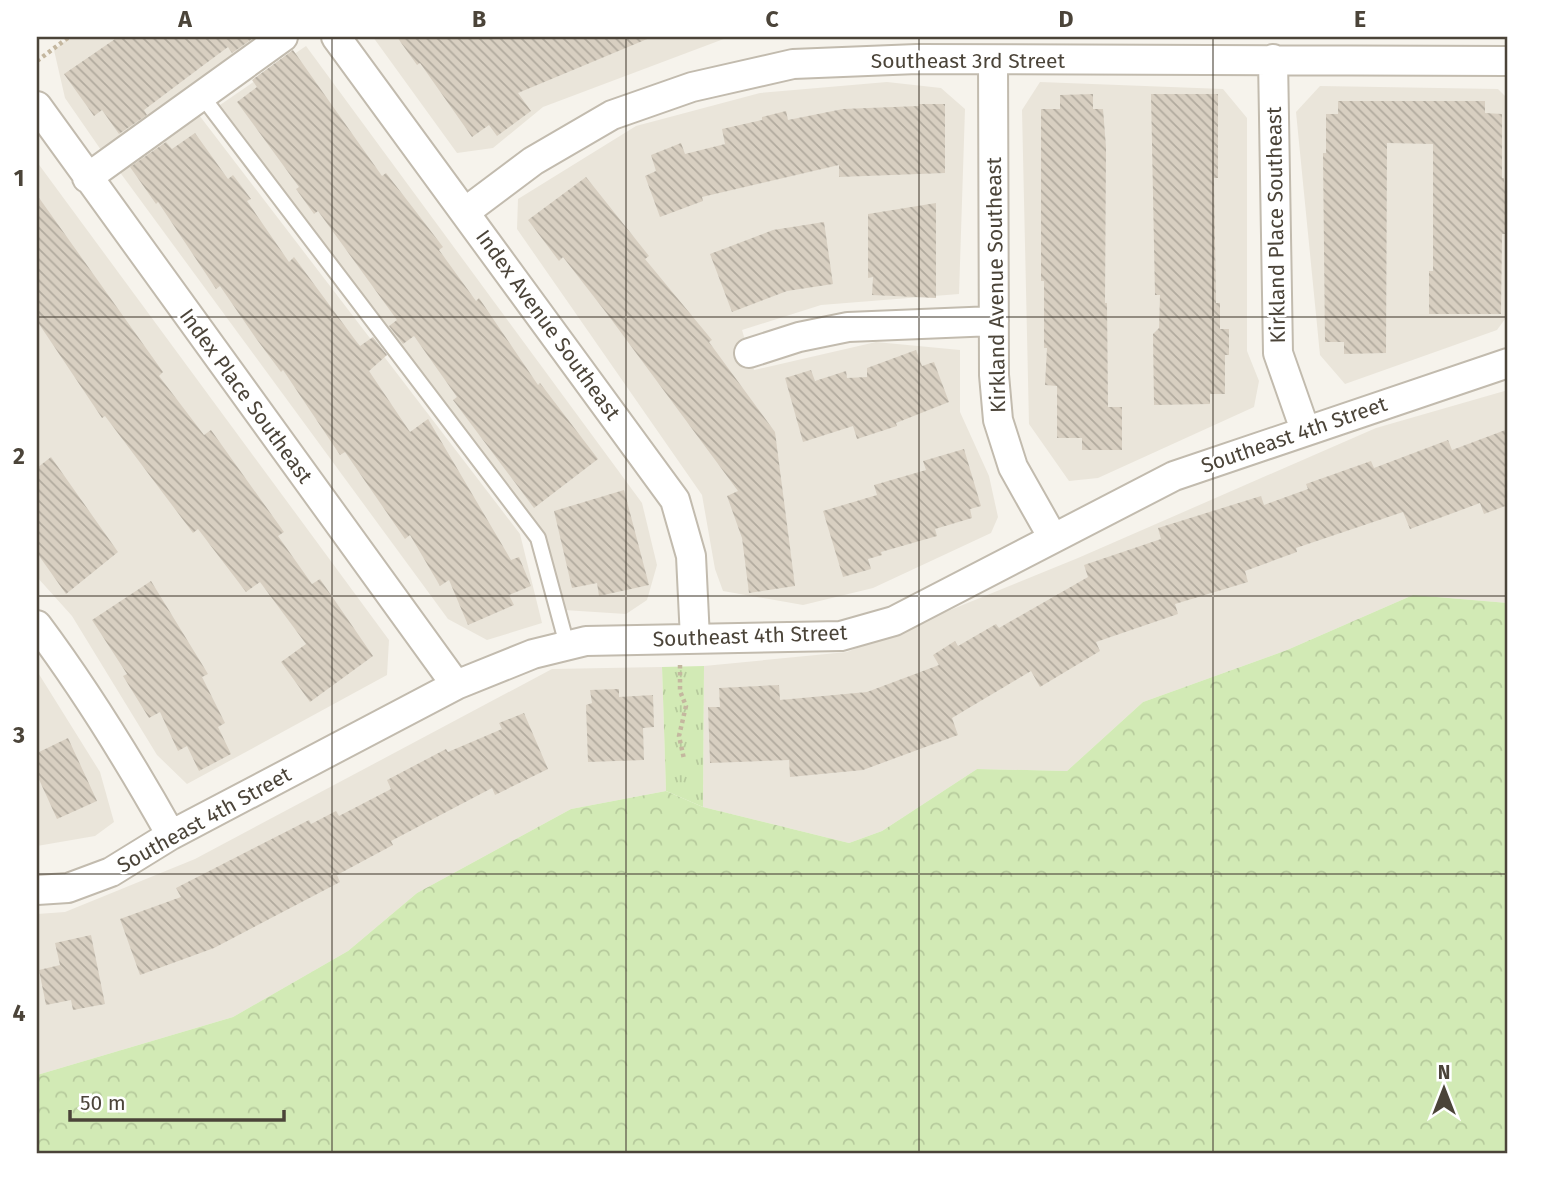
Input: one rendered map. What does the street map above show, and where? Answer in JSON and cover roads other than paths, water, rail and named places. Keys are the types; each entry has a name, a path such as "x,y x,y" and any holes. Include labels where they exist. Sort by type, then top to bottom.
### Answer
{"street":[{"path":"87,178 283,37"},
{"name":"Index Avenue Southeast","path":"336,37 675,500 691,556 689,639"},
{"name":"Southeast 3rd Street","path":"465,212 533,161 612,115 692,87 793,64 917,59 1508,61"},
{"name":"Kirkland Place Southeast","path":"1273,59 1278,353 1305,430"},
{"name":"Kirkland Avenue Southeast","path":"993,61 994,321 998,420 1013,467 1053,538"},
{"name":"Index Place Southeast","path":"37,106 456,685"},
{"path":"749,354 799,337 859,325 994,321"},
{"name":"Southeast 4th Street","path":"37,890 68,888 111,872 171,835 456,685 533,654 586,641 841,636 894,621 1174,476 1508,363"},
{"path":"37,625 120,746 171,835"}],"lane":[{"path":"202,96 538,538 566,645"}]}
